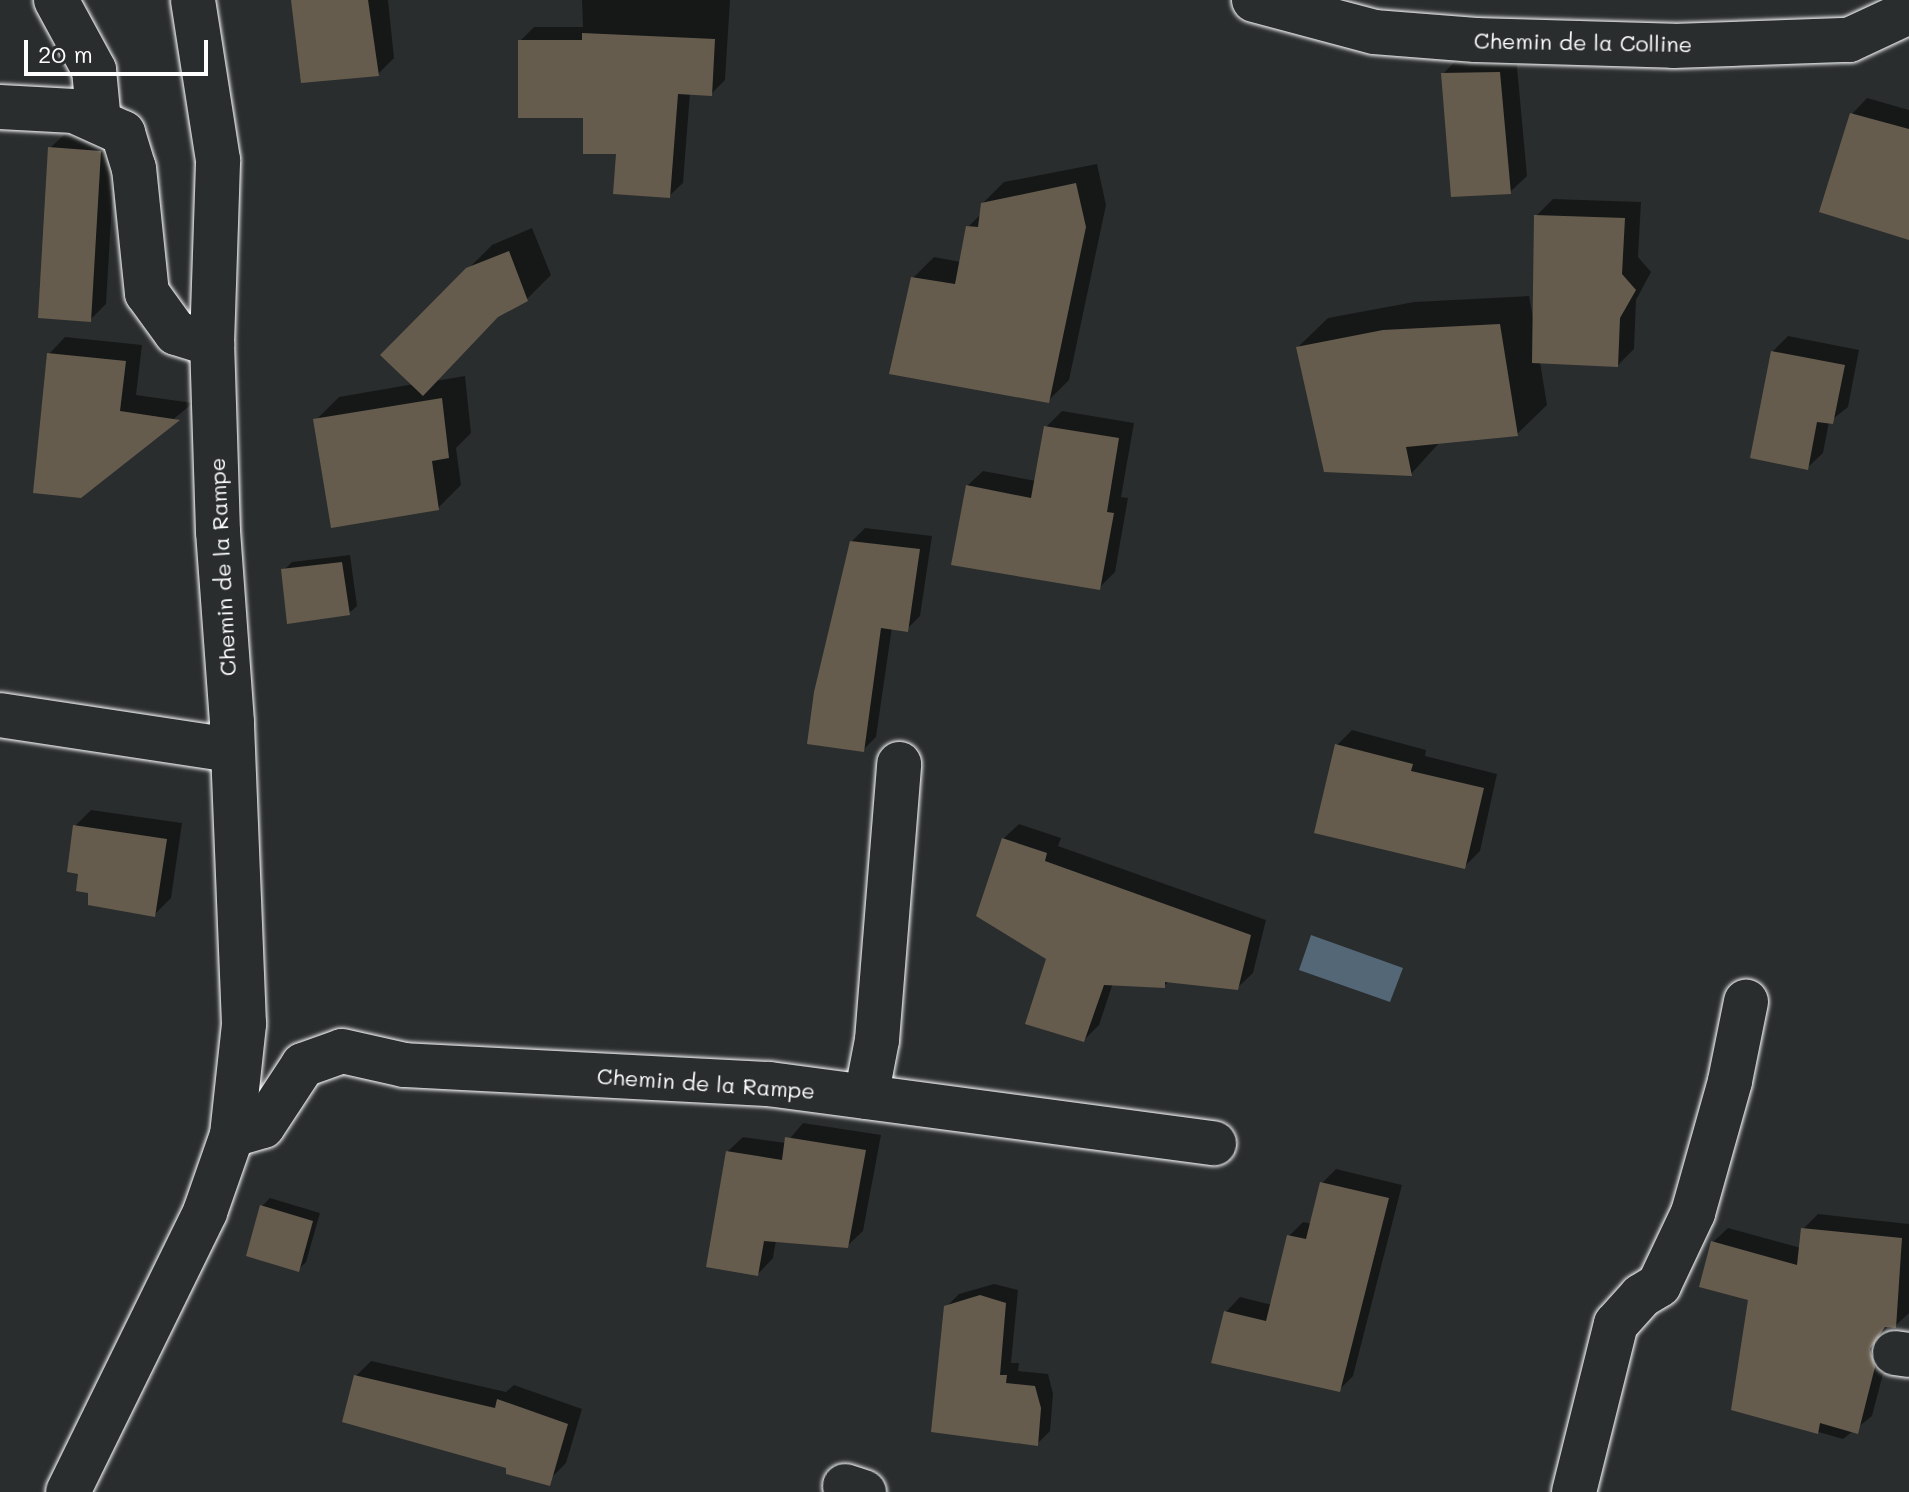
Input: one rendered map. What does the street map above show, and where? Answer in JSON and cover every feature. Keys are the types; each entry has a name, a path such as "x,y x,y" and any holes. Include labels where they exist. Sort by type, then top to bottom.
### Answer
{"street":[{"path":"56,0 94,70 99,122"},
{"name":"Chemin de la Rampe","path":"68,1492 205,1212 232,1135 244,1024 232,750 218,532 212,344 218,160 193,0"},
{"name":"Chemin de la Colline","path":"1254,0 1374,32 1476,40 1673,46 1849,40 1909,12"},
{"path":"0,107 74,111 123,133 134,168 147,293 176,333 212,344"},
{"path":"0,715 232,750"},
{"path":"866,1097 877,1040 899,764"},
{"path":"1574,1492 1616,1324 1641,1296 1659,1285 1693,1213 1730,1081 1746,1002"},
{"name":"Chemin de la Rampe","path":"232,1135 263,1126 303,1065 342,1051 404,1065 769,1084 1214,1143"}],"water":[{"path":"1311,935 1403,968 1390,1002 1299,970"}],"building":[{"path":"291,0 368,0 379,76 301,83"},
{"path":"582,33 715,39 712,96 678,94 670,198 613,194 616,154 583,154 583,118 518,118 518,40 582,40"},
{"path":"1500,72 1511,194 1451,197 1441,73"},
{"path":"1850,113 1909,129 1909,240 1819,212"},
{"path":"48,147 101,151 91,322 38,318"},
{"path":"1076,183 1086,227 1049,403 889,374 911,277 955,284 966,226 978,227 981,203"},
{"path":"1534,215 1625,218 1622,274 1636,290 1620,318 1618,367 1532,363"},
{"path":"509,251 528,301 498,317 423,396 380,355 466,268"},
{"path":"1500,324 1518,436 1406,447 1412,476 1324,472 1296,347 1383,330"},
{"path":"1771,351 1845,365 1833,424 1817,422 1808,470 1750,458"},
{"path":"47,353 126,361 120,411 180,420 81,498 33,493"},
{"path":"442,398 449,458 432,461 439,510 331,528 313,419"},
{"path":"1044,426 1119,438 1107,512 1114,513 1100,590 951,565 966,485 1031,498"},
{"path":"850,541 920,549 908,632 881,628 864,752 807,744 814,692"},
{"path":"342,562 350,615 287,624 281,569"},
{"path":"1335,744 1413,764 1411,771 1484,788 1465,869 1314,833"},
{"path":"73,825 167,839 155,917 88,905 88,893 76,891 78,874 67,872"},
{"path":"1002,838 1047,853 1045,861 1251,935 1238,990 1165,982 1165,988 1104,985 1084,1042 1025,1024 1046,959 976,916"},
{"path":"785,1137 866,1150 848,1248 764,1241 758,1276 706,1267 726,1151 782,1160"},
{"path":"1320,1182 1389,1198 1340,1392 1211,1363 1224,1311 1266,1321 1287,1235 1306,1239"},
{"path":"260,1205 313,1221 299,1272 246,1256"},
{"path":"1801,1228 1902,1238 1896,1328 1885,1327 1870,1349 1875,1367 1858,1434 1820,1423 1818,1434 1731,1410 1748,1300 1699,1287 1711,1241 1797,1265"},
{"path":"980,1295 1006,1303 1000,1375 1007,1375 1006,1383 1035,1386 1041,1408 1038,1446 931,1432 944,1306"},
{"path":"354,1375 495,1408 497,1399 568,1424 550,1486 506,1474 506,1468 342,1422"}]}
